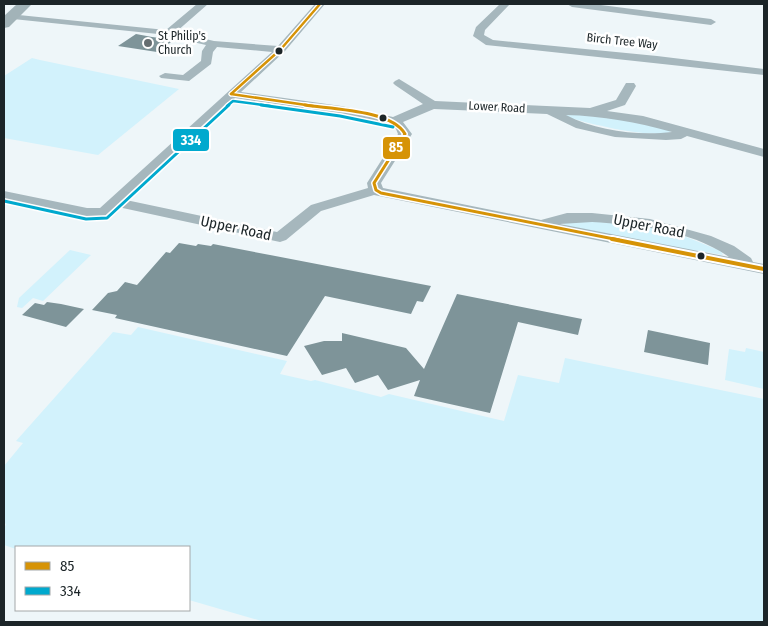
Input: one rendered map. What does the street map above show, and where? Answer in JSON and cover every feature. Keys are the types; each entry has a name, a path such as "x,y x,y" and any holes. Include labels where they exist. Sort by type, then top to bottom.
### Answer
{"highway":[{"path":"8,20 25,4"}],"street":[{"path":"190,4 203,4"},
{"path":"169,33 203,4"},
{"path":"4,195 88,213 104,212 280,50 320,4"},
{"name":"Birch Tree Way","path":"506,4 480,30 478,36 490,43 657,59 764,72"},
{"path":"572,4 711,22"},
{"path":"8,20 169,33 214,44 280,50"},
{"path":"165,76 185,79 207,62 208,51 214,44"},
{"path":"399,83 432,105"},
{"path":"591,112 621,102 630,86"},
{"path":"231,94 365,114 394,121 402,127 405,134 374,183 376,190"},
{"path":"621,102 643,120"},
{"name":"Lower Road","path":"394,121 432,105 591,112 643,120 764,152"},
{"path":"546,109 577,124 619,133 656,137 692,133"},
{"name":"Upper Road","path":"114,202 280,237 316,208 376,190 396,197 758,268"},
{"name":"Upper Road","path":"540,225 558,218 599,217 650,224 693,235 718,245 758,268"}],"shaded area":[{"path":"32,58 179,89 98,155 4,138 4,76"},
{"path":"565,113 624,120 671,132 661,134 633,132 564,116"},
{"path":"565,220 638,224 679,234 721,251 723,255 694,250 693,252 565,226 563,222"},
{"path":"70,250 91,255 43,301 33,298 22,308 17,307 19,298"},
{"path":"138,327 287,361 280,374 311,381 315,380 381,397 389,394 504,421 518,375 559,383 565,358 764,399 764,622 265,622 190,600 190,546 15,546 15,549 4,545 4,529 6,524 4,523 4,466 23,443 16,441 113,332 131,335"},
{"path":"746,348 764,352 764,389 725,380 729,349 745,352"}],"building":[{"name":"St Philip's Church","path":"136,34 174,40 157,52 118,46"},
{"path":"179,243 196,246 198,244 211,246 213,244 431,286 423,302 417,301 411,314 325,296 287,356 115,318 117,315 92,310 108,293 117,291 125,282 137,285 166,252 170,253"},
{"path":"457,294 582,319 578,335 518,322 490,413 414,396 420,380 388,390 378,375 355,383 346,368 322,375 304,346 324,341 342,341 342,333 406,348 424,369"},
{"path":"47,302 84,309 66,327 22,315 35,303 44,305"},
{"path":"648,330 710,343 708,365 644,352"}],"transit line":[{"name":"85","path":"231,94 281,49 320,4"},
{"name":"85","path":"231,94 373,115 396,123 405,134 374,183 376,190 381,193 764,269"},
{"name":"334","path":"4,201 86,219 107,218 233,101 340,116 393,127"}],"place":[{"name":"St Philip's Church","path":"148,43"}]}
